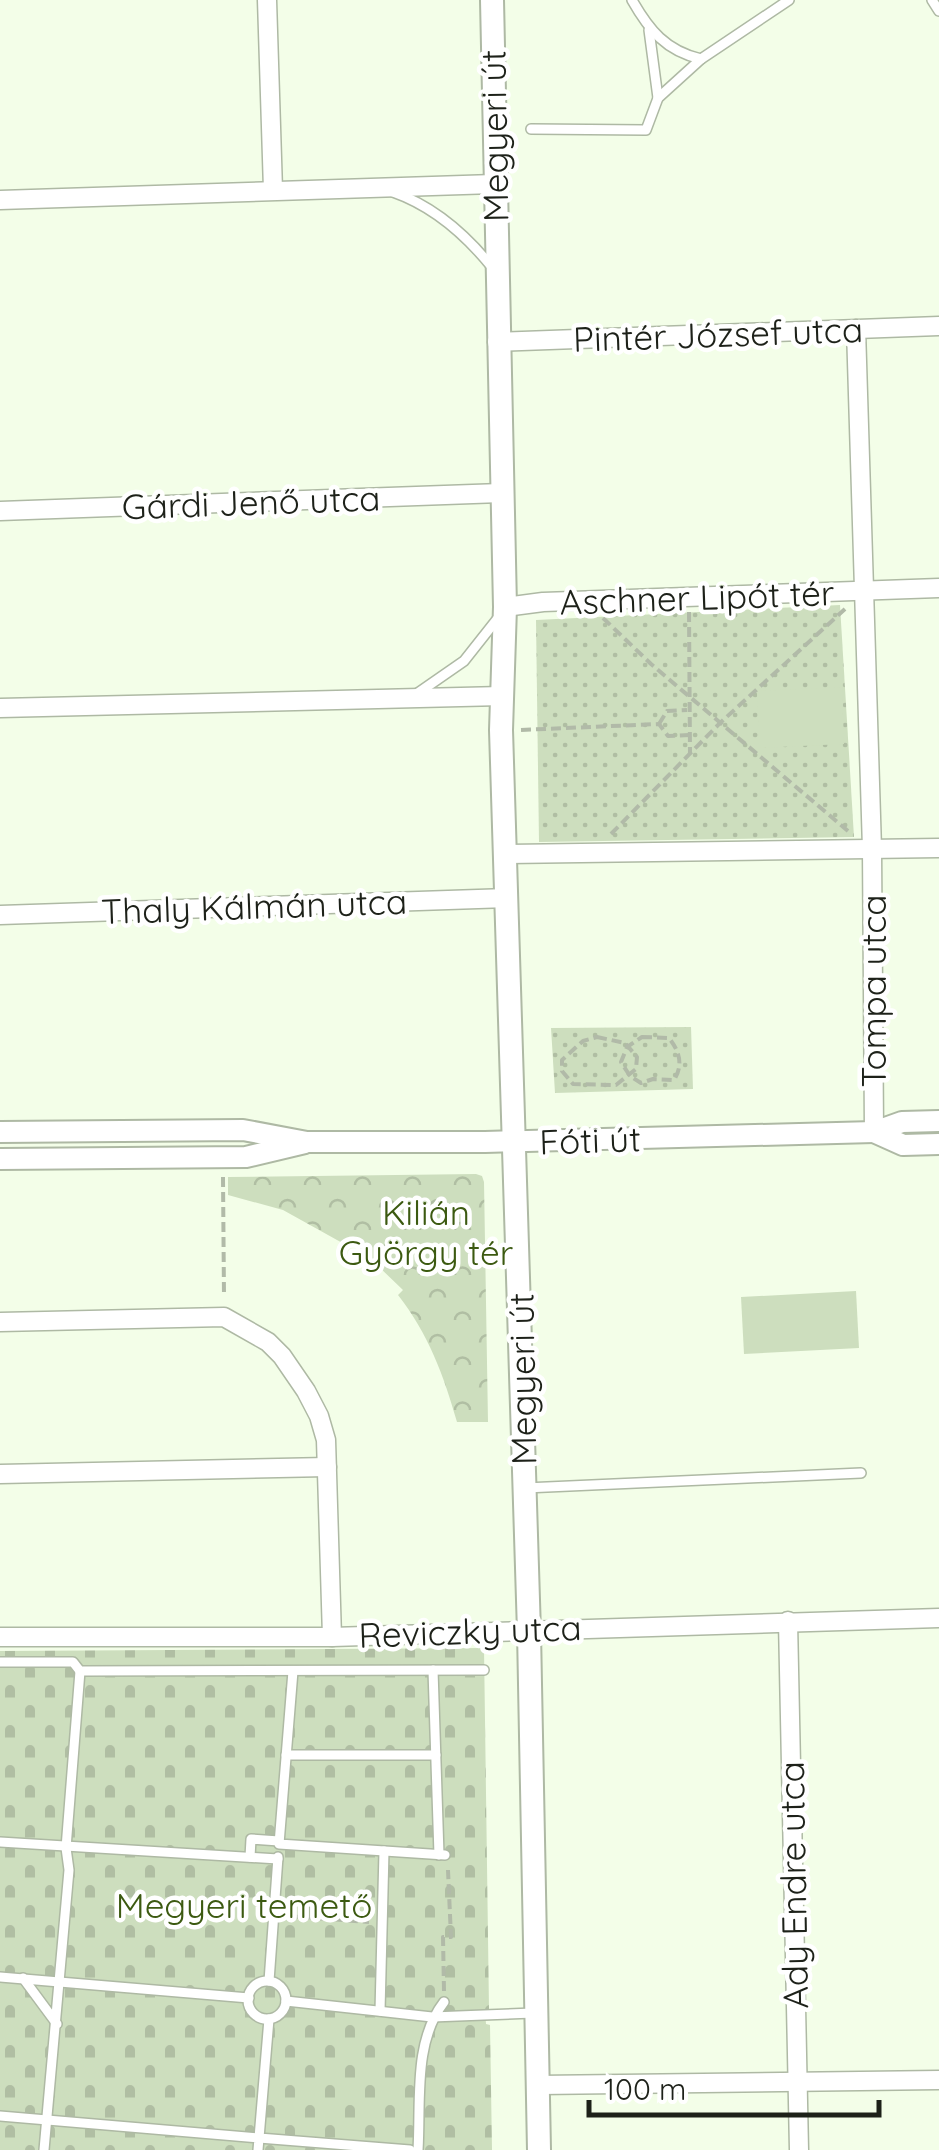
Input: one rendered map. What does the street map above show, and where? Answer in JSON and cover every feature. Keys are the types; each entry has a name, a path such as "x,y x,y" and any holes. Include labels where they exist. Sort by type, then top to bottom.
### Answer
{"main road":[{"name":"Megyeri út","path":"492,0 504,607 502,730 540,2150"}],"street":[{"path":"266,0 273,190"},
{"path":"0,200 494,184"},
{"name":"Pintér József utca","path":"497,342 939,326"},
{"path":"856,329 866,592 939,588"},
{"name":"Gárdi Jenő utca","path":"0,511 502,492"},
{"name":"Aschner Lipót tér","path":"504,607 598,600 866,592 872,849"},
{"path":"0,708 502,696"},
{"path":"506,854 939,848"},
{"name":"Tompa utca","path":"872,849 874,1132"},
{"name":"Thaly Kálmán utca","path":"0,915 508,898"},
{"name":"Fóti út","path":"0,1132 243,1130 307,1142 516,1142 874,1132 902,1122 939,1121"},
{"name":"Fóti út","path":"874,1132 903,1146 939,1144"},
{"name":"Fóti út","path":"0,1160 246,1158 307,1142"},
{"path":"0,1322 224,1317 268,1342 296,1374 319,1416 326,1440 332,1636"},
{"path":"0,1474 327,1467"},
{"name":"Reviczky utca","path":"0,1637 332,1636 939,1618"},
{"name":"Ady Endre utca","path":"788,1620 799,2150"},
{"path":"540,2086 939,2080"}],"lane":[{"path":"632,0 649,30 679,54 701,59"},
{"path":"531,129 646,130 658,98 701,59 790,0"},
{"path":"932,0 939,11"},
{"path":"649,30 658,98"},
{"path":"381,187 411,198 446,220 497,273"},
{"path":"412,697 464,661 504,607"},
{"path":"524,1488 862,1473"},
{"path":"0,1662 73,1662 80,1671 66,1848 69,1870 44,2150"},
{"path":"250,1857 251,1838 442,1855 433,1670"},
{"path":"80,1671 484,1670"},
{"path":"269,1981 292,1671"},
{"path":"286,1754 436,1755"},
{"path":"0,1842 278,1859"},
{"path":"380,2011 384,1851"},
{"path":"0,1976 249,1998"},
{"path":"23,1978 56,2024"},
{"path":"269,1981 282,1988 286,2001 280,2014 268,2018 252,2010 249,1998 254,1986 269,1981"},
{"path":"286,2001 432,2017 536,2012"},
{"path":"418,2150 424,2037 444,2002"},
{"path":"258,2150 268,2018"},
{"path":"0,2116 410,2150"}],"path":[{"path":"609,854 612,832 720,723 866,592"},
{"path":"688,598 690,754"},
{"path":"598,600 600,615 689,696 872,849"},
{"path":"659,724 667,712 689,710"},
{"path":"502,730 659,724"},
{"path":"659,724 668,736 690,735"},
{"path":"642,1037 669,1038 680,1058 679,1072 670,1082 656,1079 640,1084 630,1076 621,1062 628,1045 642,1037"},
{"path":"613,1038 628,1045 638,1062 630,1076 616,1085 582,1087 573,1084 562,1071 562,1060 583,1041 613,1038"},
{"path":"223,1157 224,1317"},
{"path":"442,1855 450,1886 451,1937 443,1937 444,2002"},
{"path":"274,1915 381,1923"}],"green space":[{"path":"840,605 854,837 539,842 536,620"},
{"path":"842,687 844,744 759,748 757,691"},
{"path":"691,1027 693,1089 555,1093 551,1028"},
{"name":"Kilián György tér","path":"476,1174 484,1182 488,1422 457,1422 434,1356 398,1295 403,1290 352,1241 346,1245 283,1210 228,1195 228,1177"},
{"path":"856,1291 859,1348 744,1354 741,1297"},
{"name":"Megyeri temető","path":"484,1648 489,2009 485,2010 486,2024 490,2025 492,2150 0,2150 0,1651"}]}
